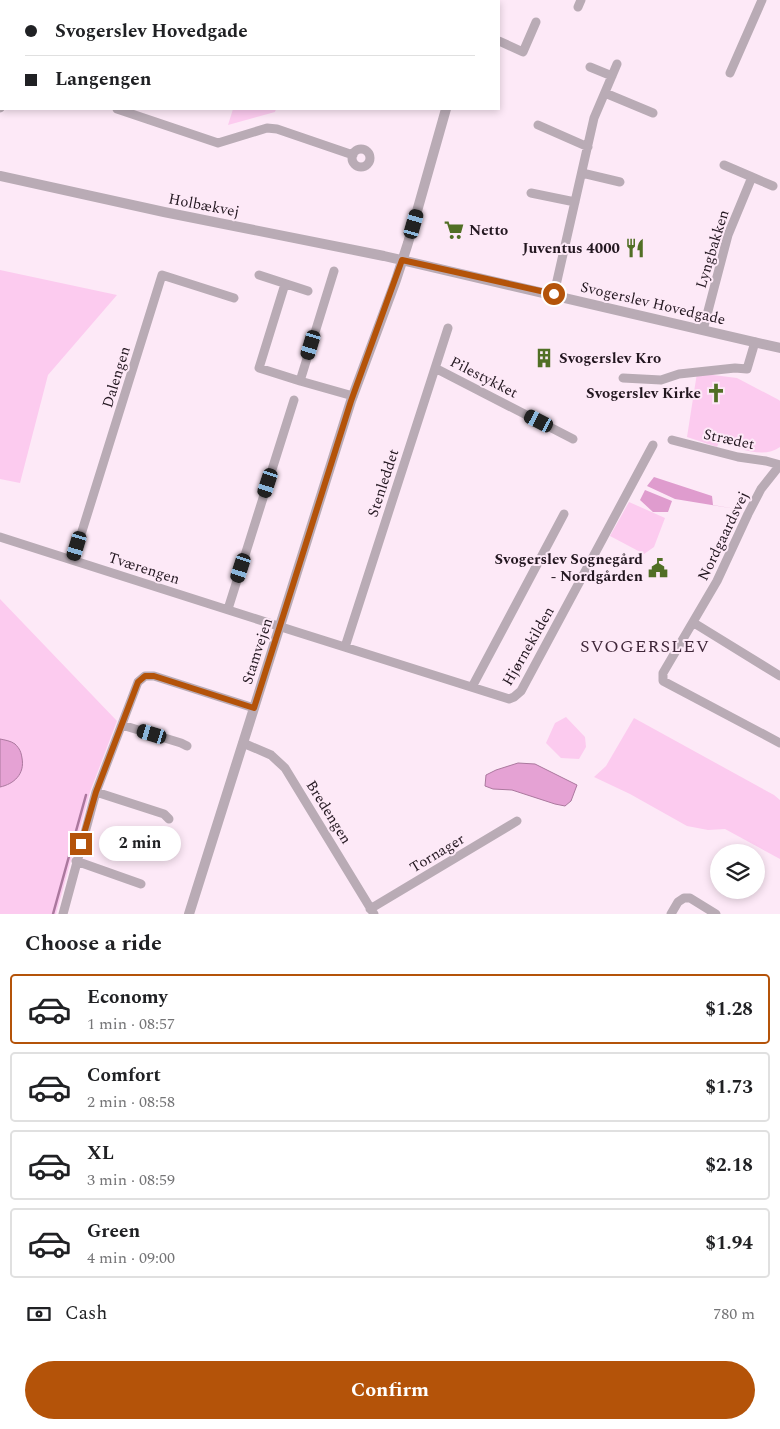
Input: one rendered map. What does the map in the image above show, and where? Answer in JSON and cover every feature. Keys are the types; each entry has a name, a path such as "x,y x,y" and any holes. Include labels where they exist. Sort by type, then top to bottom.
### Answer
{"street":[{"path":"730,73 762,0"},
{"path":"500,41 523,52 536,22"},
{"path":"554,294 594,118 617,64"},
{"path":"590,67 612,76"},
{"path":"605,93 654,113"},
{"path":"120,110 218,143 267,128 277,129 353,155"},
{"name":"Stamvejen","path":"189,914 353,396 402,260 446,110"},
{"path":"538,125 588,147"},
{"path":"724,165 773,186"},
{"path":"582,173 620,182"},
{"name":"Holbækvej","path":"0,176 164,212 402,260"},
{"name":"Lyngbakken","path":"703,330 728,235 752,177"},
{"path":"531,193 575,202"},
{"name":"Svogerslev Hovedgade","path":"402,260 780,348"},
{"path":"300,381 334,271"},
{"name":"Dalengen","path":"73,560 162,275 234,298"},
{"path":"259,276 308,291"},
{"path":"285,284 259,368 353,396"},
{"name":"Stenleddet","path":"345,647 448,328"},
{"path":"624,378 661,380 679,374 746,368 755,342"},
{"name":"Pilestykket","path":"435,368 574,439"},
{"path":"228,609 294,400"},
{"name":"Strædet","path":"672,440 738,457 780,465"},
{"name":"Hjørnekilden","path":"280,626 505,698 514,698 521,691 653,445"},
{"name":"Nordgaardsvej","path":"780,465 760,489 717,581 663,673 663,681 780,743"},
{"path":"472,687 564,514"},
{"name":"Tværengen","path":"0,537 280,626"},
{"path":"694,623 780,676"},
{"path":"63,914 96,792 138,682 145,676 154,676 254,708"},
{"path":"122,725 187,746"},
{"name":"Bredengen","path":"243,743 271,755 285,768 372,911"},
{"path":"96,792 164,814 169,819"},
{"name":"Tornager","path":"372,911 517,821"},
{"path":"76,861 141,884"},
{"path":"671,914 678,902 684,898 690,898 716,914"}],"shaded area":[{"path":"233,110 276,110 275,112 228,125"},
{"path":"0,270 117,295 48,375 20,483 0,479"},
{"path":"697,373 737,378 779,400 780,447 773,451 758,452 719,442 717,447 687,437"},
{"path":"654,477 712,496 713,505 736,509 675,499 647,486"},
{"path":"645,490 672,501 668,512 653,512 640,500"},
{"path":"629,502 665,518 654,547 644,554 610,536"},
{"path":"0,599 117,721 90,792 56,914 0,914 0,787 8,785 14,743 0,739"},
{"path":"566,717 585,737 586,747 579,759 561,758 546,743 555,723"},
{"path":"634,718 780,800 780,859 765,851 765,844 752,844 725,829 708,830 687,826 630,794 594,777 606,766"},
{"path":"0,739 12,742 17,746 21,752 22,769 14,781 0,787"},
{"path":"518,763 535,764 577,785 571,801 565,806 512,790 493,789 485,786 486,775"}],"waterway":[{"path":"53,914 86,795"}],"place":[{"name":"Netto","path":"454,230"},
{"name":"Juventus 4000","path":"635,248"},
{"name":"Svogerslev Kro","path":"544,358"},
{"name":"Svogerslev Kirke","path":"716,393"},
{"name":"Svogerslev Sognegård - Nordgården","path":"658,568"}],"district":[{"name":"SVOGERSLEV","path":"645,646"}],"route":[{"path":"81,844 96,792 138,682 145,676 154,676 254,708 351,401 402,260 554,294"}]}
